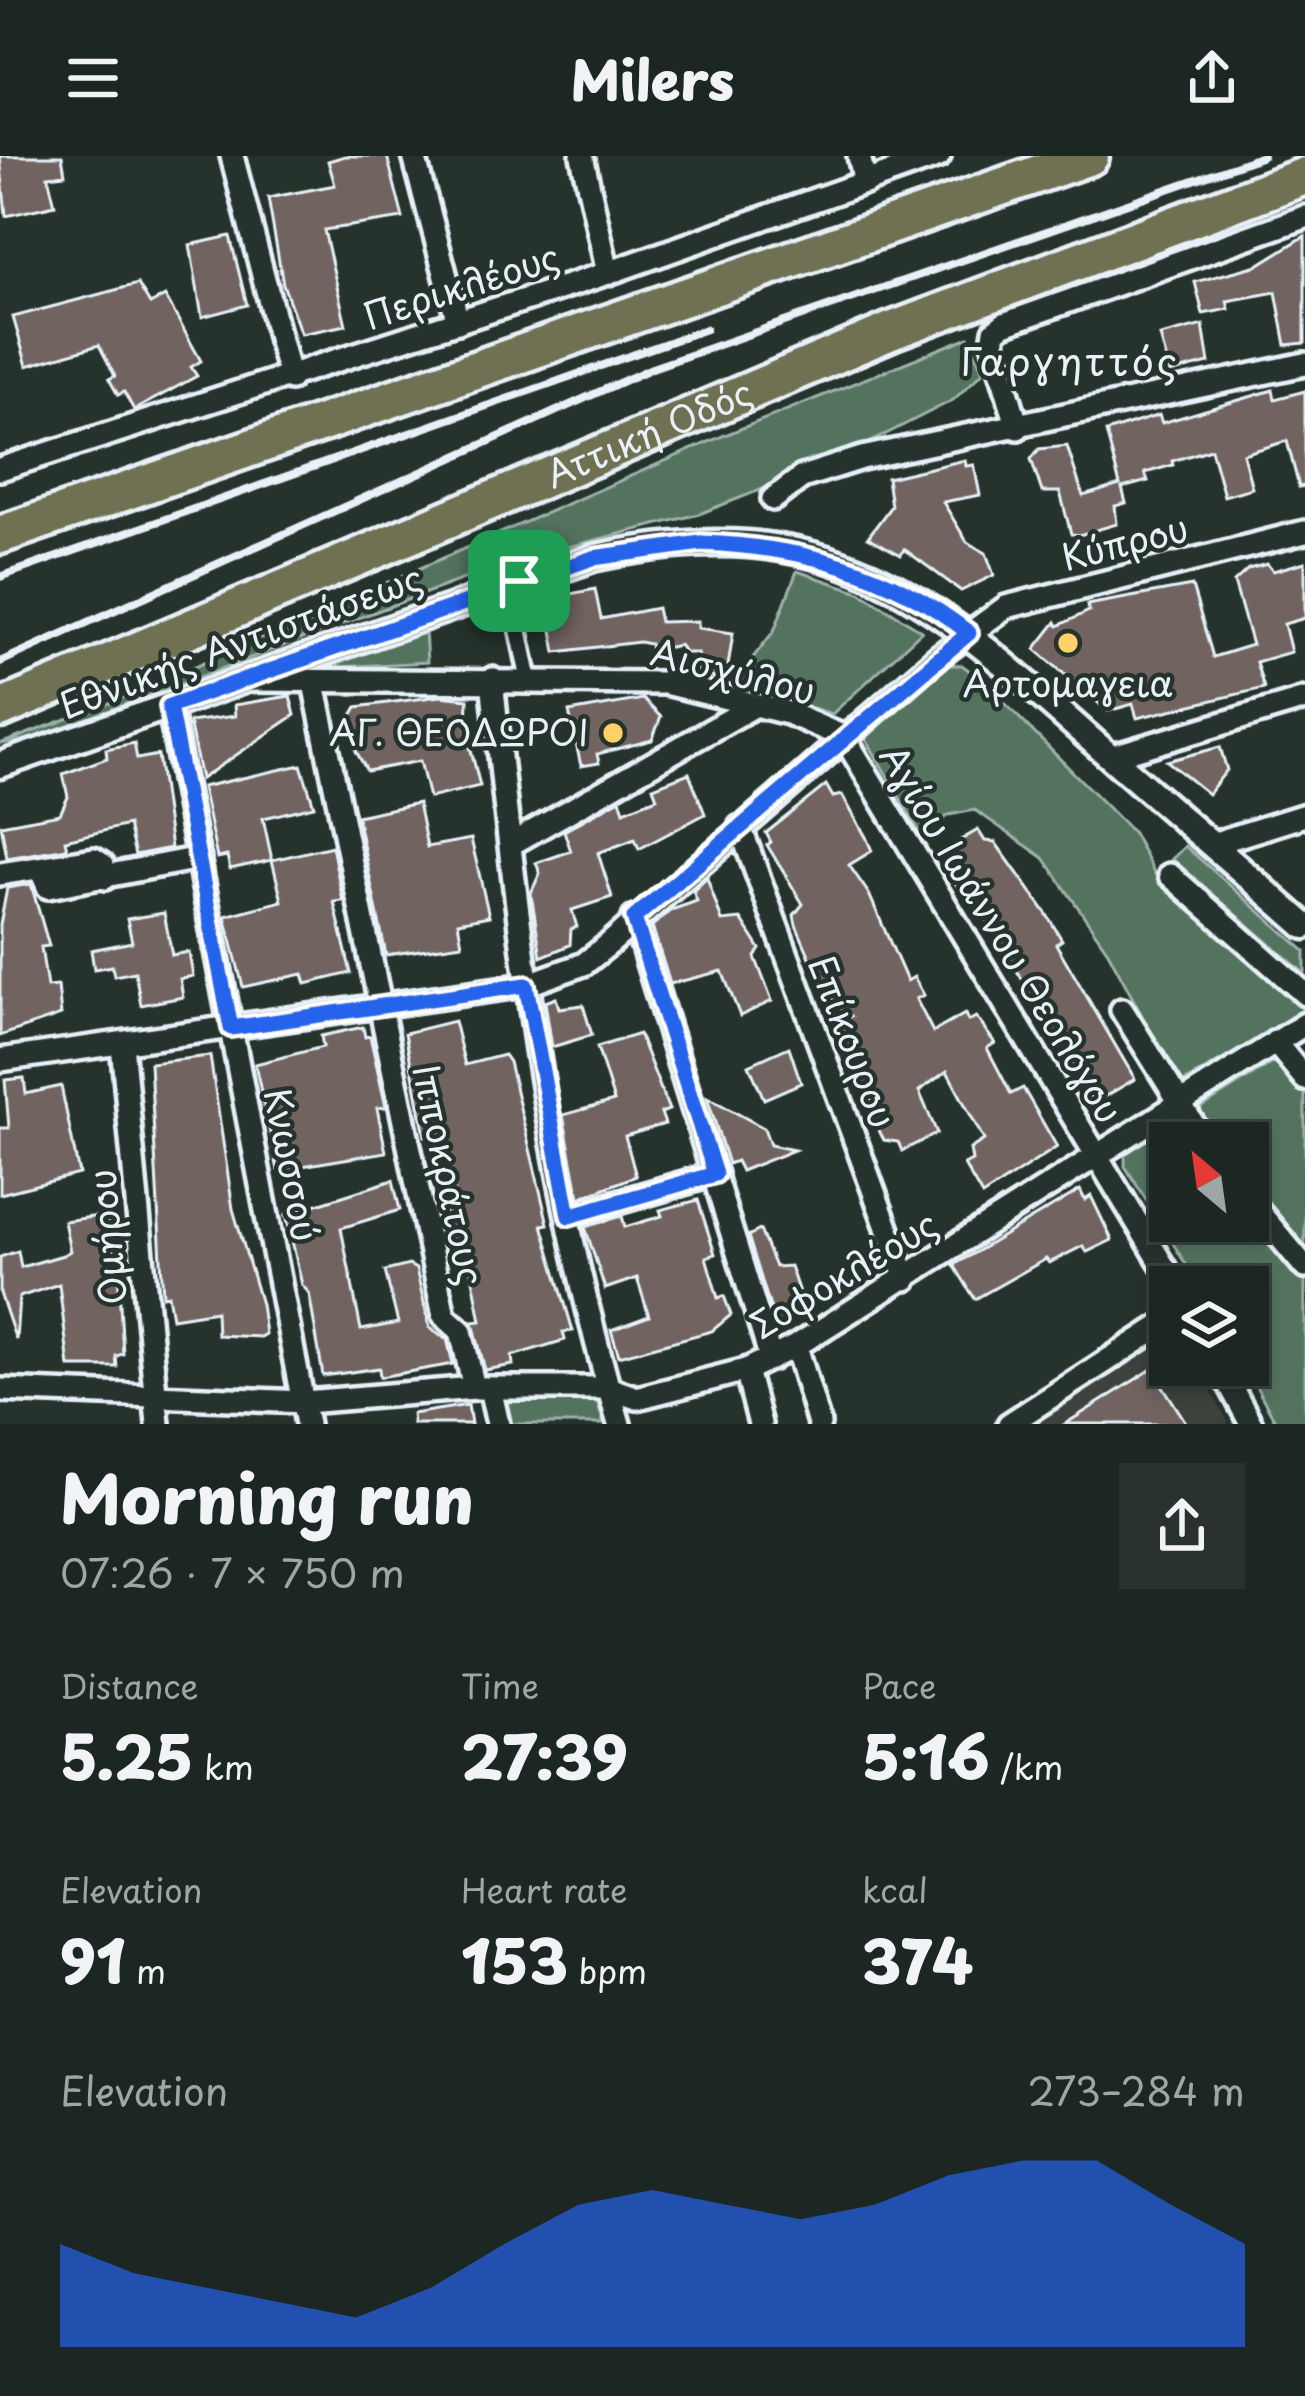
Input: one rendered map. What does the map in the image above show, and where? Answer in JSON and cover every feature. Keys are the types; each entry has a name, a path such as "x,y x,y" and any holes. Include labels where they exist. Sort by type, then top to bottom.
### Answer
{"highway":[{"path":"0,535 1090,156"},
{"name":"Αττική Οδός","path":"0,709 892,331 1305,176"}],"street":[{"path":"232,156 290,379"},
{"path":"414,156 458,322"},
{"path":"859,156 865,183"},
{"name":"Περικλέους","path":"0,469 290,379 939,156"},
{"path":"588,157 608,273"},
{"path":"1018,428 993,343 995,331 1004,324 1305,217"},
{"path":"773,499 822,469 1305,364"},
{"name":"Κύπρου","path":"0,1060 526,985 584,964 844,737 1006,607 1305,532"},
{"name":"Εθνικής Αντιστάσεως","path":"0,765 509,584 625,550 749,545 862,570 919,598 969,633 1305,926"},
{"path":"509,584 529,680"},
{"path":"492,679 526,985 569,1216 619,1424"},
{"name":"Αισχύλου","path":"244,680 664,683 788,713 844,737"},
{"name":"Ιπποκράτους","path":"314,683 444,1316 461,1331 498,1424"},
{"path":"1110,757 1305,699"},
{"name":"Κνωσσού","path":"169,706 306,1413"},
{"path":"511,844 752,706"},
{"name":"Αγίου Ιωάννου Θεολόγου","path":"844,737 1163,1266"},
{"path":"1212,844 1305,815"},
{"name":"Επίκουρου","path":"740,827 906,1279"},
{"path":"0,874 40,868 48,887 199,858"},
{"path":"1170,875 1305,994"},
{"path":"634,918 771,1359"},
{"path":"1122,1010 1190,1122"},
{"name":"Σοφοκλέους","path":"0,1390 154,1395 306,1413 482,1388 608,1388 637,1398 746,1370 796,1346 906,1279 1175,1102 1305,1024"},
{"path":"1274,1042 1305,1079"},
{"name":"Ομήρου","path":"122,1044 158,1424"},
{"path":"569,1216 715,1174"},
{"path":"1269,1224 1305,1267"},
{"path":"1009,1424 1149,1334"},
{"path":"796,1346 819,1424"},
{"path":"746,1370 760,1424"},
{"path":"1230,1386 1251,1424"}],"shaded area":[{"path":"1149,1347 1149,1386 1208,1386 1229,1424 1024,1424"}],"green space":[{"path":"969,337 983,372 953,400 829,463 699,514 512,561 35,738 0,744 115,701 725,435"},
{"path":"797,571 860,592 922,631 832,714 733,683 774,631"},
{"path":"425,631 427,662 322,668 322,666"},
{"path":"950,665 962,665 982,680 1133,833 1155,874 1305,1011 1179,1085 1106,948 1044,858 975,810 949,815 922,836 863,734"},
{"path":"1185,846 1305,951 1305,974 1172,859"},
{"path":"1275,1061 1305,1088 1305,1259 1269,1215 1269,1122 1203,1122 1196,1111"},
{"path":"1149,1139 1149,1205 1125,1166 1125,1153"},
{"path":"1269,1237 1305,1278 1305,1424 1277,1424 1256,1386 1269,1386 1269,1266 1187,1266 1172,1242 1269,1242"},
{"path":"595,1395 604,1424 509,1424 504,1396"}],"building":[{"path":"0,156 62,156 65,174 48,176 55,205 6,216"},
{"path":"387,156 403,218 324,230 346,325 301,334 283,284 268,198 335,185 328,161"},
{"path":"230,236 247,305 202,317 190,245"},
{"path":"1305,236 1305,343 1286,345 1276,292 1227,301 1229,309 1203,314 1195,282 1258,265"},
{"path":"138,284 150,304 165,296 201,361 191,367 197,376 134,410 109,379 115,376 99,345 27,366 13,317"},
{"path":"1203,325 1209,363 1170,373 1160,336"},
{"path":"1273,390 1275,399 1305,391 1305,486 1299,487 1287,441 1243,454 1252,488 1224,496 1211,449 1145,473 1148,481 1122,488 1126,503 1115,506 1117,524 1079,535 1071,534 1060,492 1042,492 1031,459 1039,449 1067,446 1083,496 1120,485 1106,432 1159,415 1162,423"},
{"path":"965,460 966,466 974,465 980,495 943,502 967,542 986,553 994,575 961,591 904,549 901,555 868,537 891,506 887,478"},
{"path":"1305,562 1305,618 1284,624 1291,652 1256,662 1264,688 1137,718 1133,704 1108,711 1035,649 1056,622 1058,626 1089,611 1087,605 1192,586 1213,657 1252,645 1234,582 1248,569 1267,564 1273,571"},
{"path":"595,589 601,619 657,608 660,622 698,621 698,628 733,633 727,673 722,679 699,675 698,653 685,653 679,645 651,651 650,644 639,642 556,652 546,599"},
{"path":"290,696 295,715 201,779 189,722 235,716 234,705"},
{"path":"440,696 468,699 467,734 480,786 429,798 420,761 367,771 356,751 354,732 340,735 357,707"},
{"name":"ΑΓ. ΘΕΟΔΩΡΟΙ","path":"643,699 661,717 652,740 597,754 599,763 581,766 569,712"},
{"path":"134,743 137,759 158,755 171,848 135,855 128,825 65,840 67,848 7,858 1,825 60,814 68,797 63,774 107,758 106,749"},
{"path":"1220,747 1227,770 1208,794 1167,761"},
{"path":"301,765 314,806 263,818 272,860 230,869 227,856 217,858 202,787"},
{"path":"689,773 705,814 639,849 635,839 598,853 612,897 572,910 577,927 571,929 570,945 541,957 531,893 540,873 536,863 571,851 564,831 620,799 624,811 657,798 653,787"},
{"path":"826,785 833,797 842,795 866,837 872,851 849,865 869,894 907,981 914,977 924,995 916,999 933,1032 965,1014 968,1021 976,1017 995,1043 987,1048 1011,1094 1023,1088 1057,1147 982,1196 964,1165 972,1161 970,1149 984,1140 947,1071 919,1091 937,1133 902,1151 898,1142 884,1140 872,1117 879,1113 847,1061 857,1056 839,1022 851,1016 826,994 796,925 794,915 803,904 767,845 771,842 766,833"},
{"path":"418,803 427,847 471,839 489,916 458,922 462,944 386,955 357,816"},
{"path":"978,830 985,841 995,842 1046,913 1062,940 1056,944 1135,1079 1094,1103 966,883 958,887 942,861 954,844"},
{"path":"332,846 343,901 334,902 351,973 306,984 303,974 243,987 225,916 282,901 272,860"},
{"path":"707,878 722,921 741,919 760,949 755,957 772,1001 740,1016 722,971 670,984 652,926 671,910 697,901 693,891"},
{"path":"31,884 49,946 41,947 47,987 58,986 61,1015 0,1036 0,925 7,888"},
{"path":"164,913 172,955 189,952 193,976 180,979 183,997 141,1005 135,972 114,976 112,966 94,969 91,950 132,942 127,919"},
{"path":"556,998 559,1008 583,1005 592,1035 552,1047 545,1002"},
{"path":"454,1021 465,1065 504,1055 509,1062 548,1224 542,1225 573,1331 563,1332 565,1340 512,1356 513,1365 485,1370 473,1322 481,1321 467,1247 453,1250 442,1202 456,1199 441,1132 425,1136 405,1033"},
{"path":"363,1027 365,1037 370,1036 386,1107 377,1108 386,1152 278,1170 255,1064 323,1047 321,1036"},
{"path":"639,1034 669,1110 661,1113 665,1124 625,1136 636,1176 579,1198 563,1115 614,1101 597,1047"},
{"path":"789,1047 801,1083 764,1099 749,1065"},
{"path":"210,1056 233,1209 261,1304 265,1334 260,1337 217,1335 216,1311 172,1318 168,1295 163,1296 150,1063"},
{"path":"24,1078 26,1094 61,1086 79,1174 0,1194 0,1128 9,1128 5,1080"},
{"path":"707,1097 764,1128 770,1145 794,1150 741,1171 736,1161 728,1164"},
{"path":"393,1180 400,1210 341,1228 361,1330 398,1323 385,1271 409,1265 416,1269 430,1328 447,1339 453,1364 380,1377 379,1368 323,1376 309,1293 302,1285 286,1214"},
{"path":"1080,1190 1085,1200 1091,1196 1112,1240 1087,1252 1083,1246 1049,1263 1046,1259 975,1299 954,1265"},
{"path":"698,1200 715,1254 706,1257 718,1298 724,1296 731,1315 712,1331 619,1356 611,1330 649,1316 637,1278 605,1289 585,1227 622,1216 625,1227 662,1216 660,1210"},
{"path":"106,1215 118,1271 123,1354 116,1356 117,1367 69,1367 59,1284 19,1297 16,1340 0,1293 0,1257 18,1251 21,1267 63,1255 70,1251 64,1221"},
{"path":"760,1230 775,1267 790,1266 805,1310 779,1319 770,1307 748,1236"},
{"path":"1149,1371 1149,1386 1163,1386 1187,1424 1065,1424"},
{"path":"468,1405 471,1424 413,1424 412,1414"}],"railway":[{"path":"0,662 652,368 1263,156"},
{"path":"0,577 706,329"}],"place":[{"name":"Αρτομαγεια","path":"1068,643"},
{"name":"ΑΓ. ΘΕΟΔΩΡΟΙ","path":"613,733"}],"district":[{"name":"Γαργηττός","path":"1070,362"}],"route":[{"path":"701,543 749,545 862,570 919,598 969,633 634,918 715,1174 569,1216 526,985 231,1028 169,706 519,581 625,550 701,543"}]}
